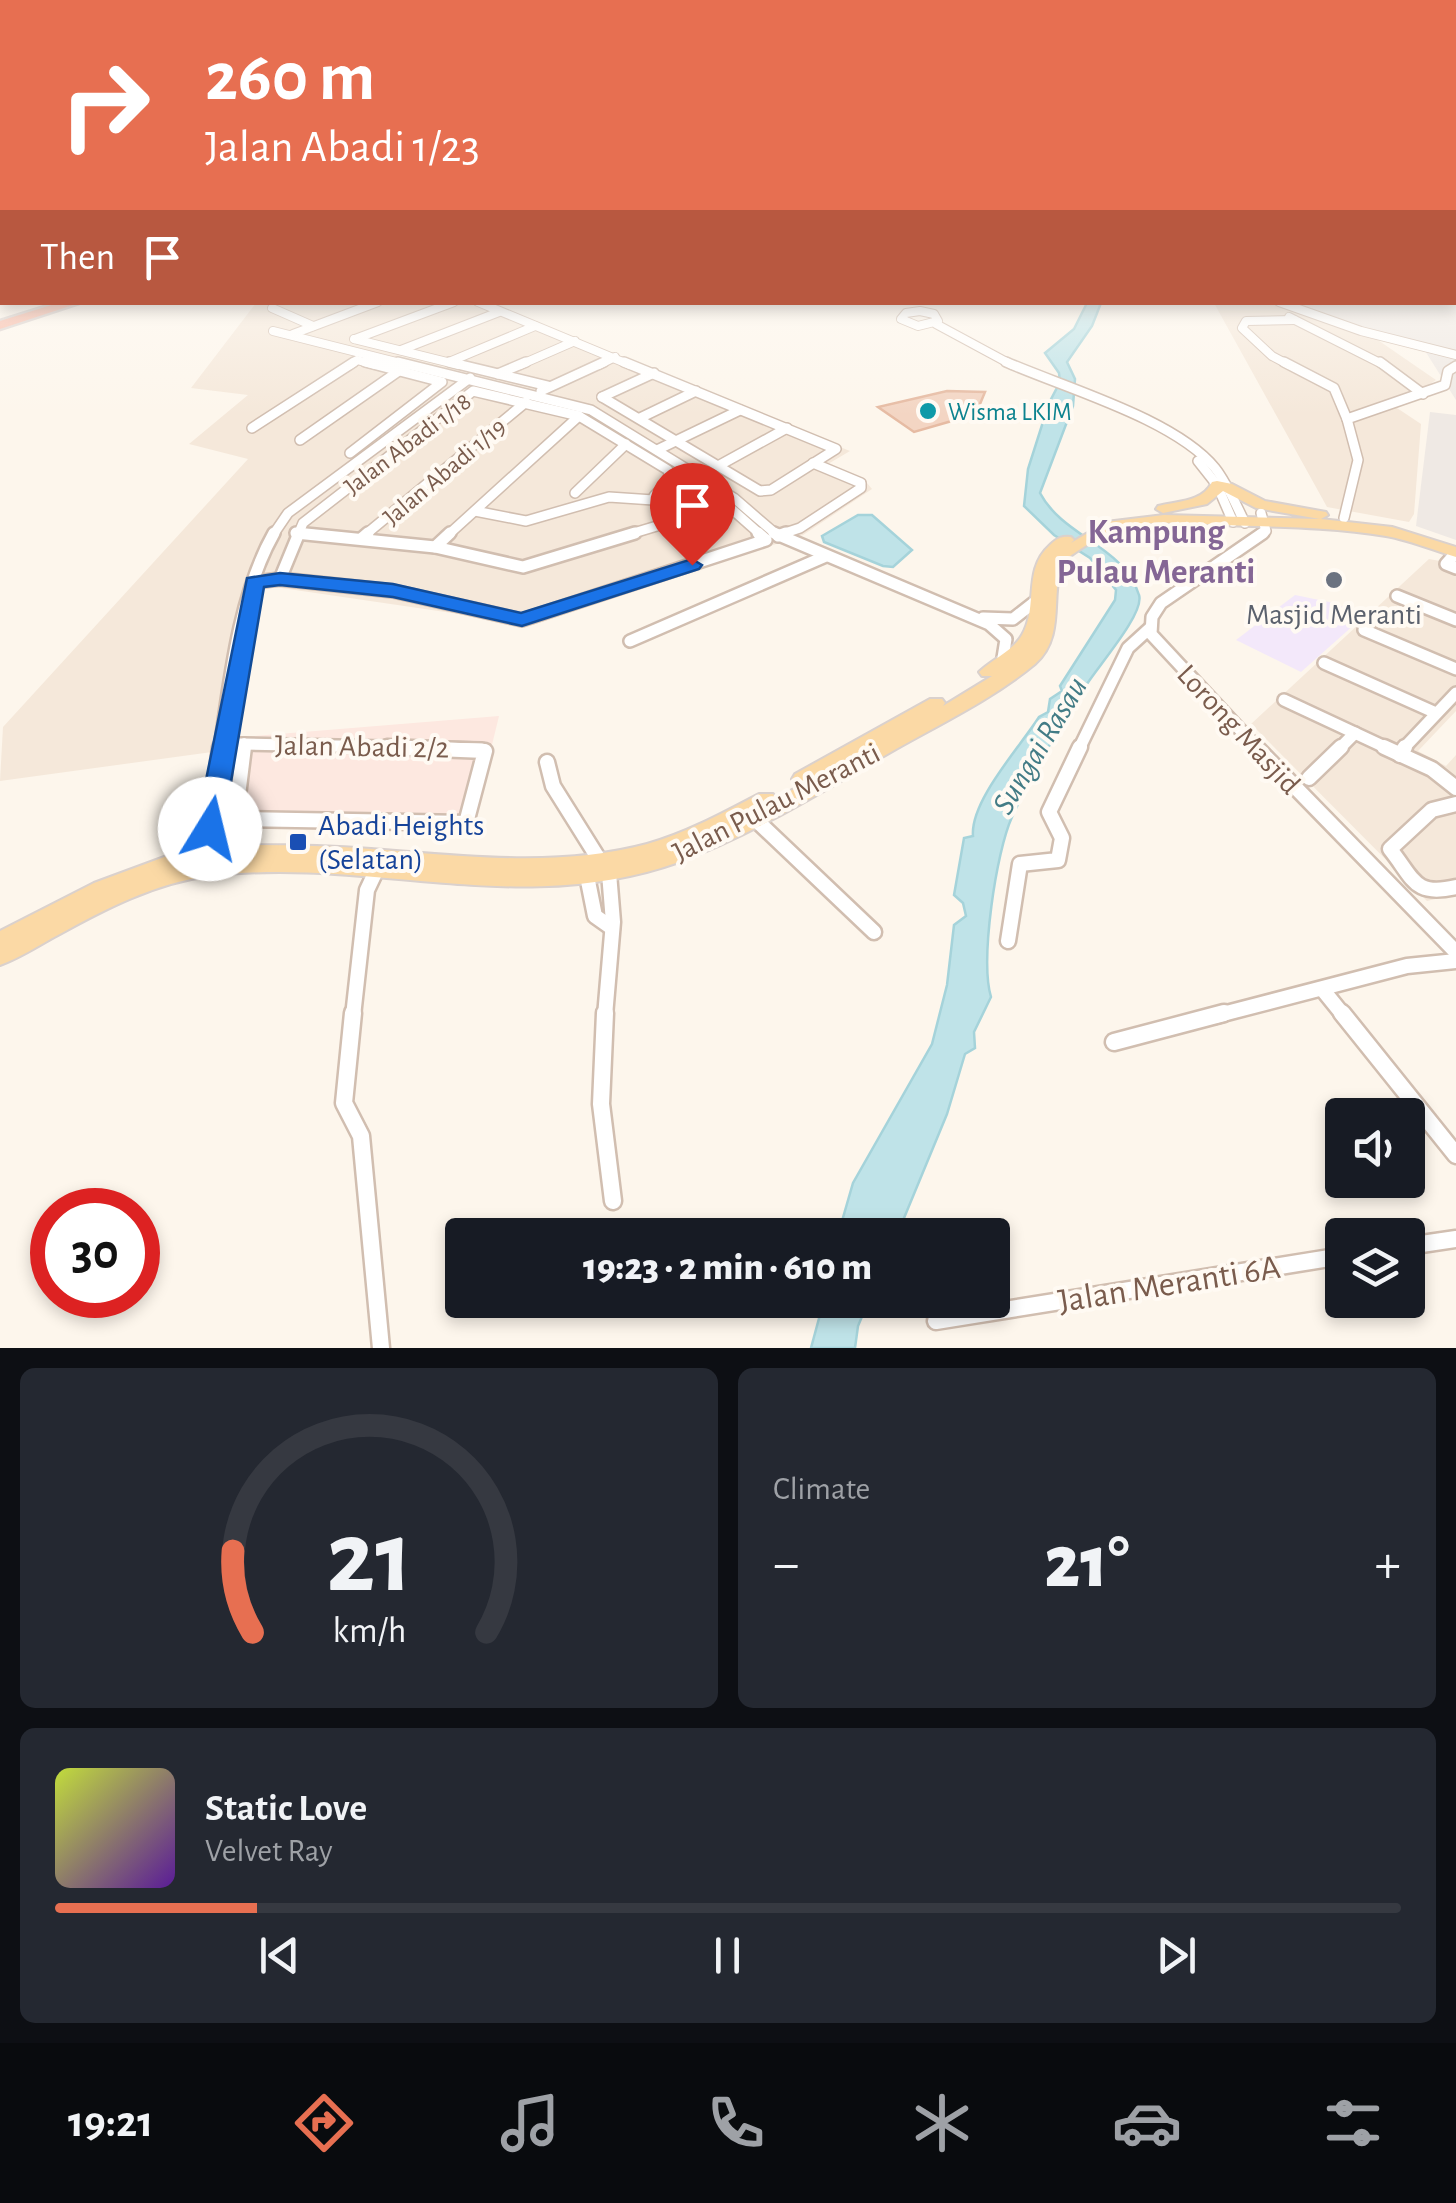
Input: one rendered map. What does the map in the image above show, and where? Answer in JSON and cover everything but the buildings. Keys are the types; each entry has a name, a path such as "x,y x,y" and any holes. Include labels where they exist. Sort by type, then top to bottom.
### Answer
{"highway":[{"path":"0,323 52,305"},
{"path":"0,323 65,305"}],"main road":[{"path":"1058,552 1093,528 1124,514 1202,501 1222,486 1261,505 1396,527 1456,550"},
{"path":"1163,509 1236,517"},
{"path":"1093,528 1131,520 1337,517"},
{"path":"1264,518 1364,528 1456,550"},
{"name":"Jalan Pulau Meranti","path":"0,942 96,891 155,867 258,851 599,870 677,843 750,808 1002,664 1018,651 1034,628 1042,565 1058,552"},
{"name":"Jalan Pulau Meranti","path":"0,956 131,891 205,862 518,878 599,870 687,852 756,819 895,741 1032,658 1048,632 1058,552"},
{"path":"155,867 189,851 210,829 232,847 258,851"}],"street":[{"path":"347,305 358,310"},
{"path":"293,334 370,305"},
{"path":"346,342 446,305"},
{"path":"484,305 615,357 654,373 740,410 834,448 768,491 760,491 602,398 654,373"},
{"path":"901,305 906,313"},
{"path":"911,305 938,316 932,325"},
{"path":"1423,394 1375,358 1278,311 1283,305 1456,355"},
{"path":"272,308 313,326"},
{"path":"920,311 901,316 905,323 932,325 1000,365 1086,398 1187,450 1222,486 1236,517"},
{"path":"401,350 499,312"},
{"path":"1294,320 1246,321 1242,328 1272,356 1334,388 1348,419 1358,460 1337,517"},
{"path":"448,362 534,326"},
{"path":"273,331 401,350 548,386"},
{"path":"498,374 575,341"},
{"path":"346,342 410,363 591,410 734,498 772,538"},
{"path":"536,394 615,357"},
{"path":"252,428 351,362 366,361 442,382 350,453"},
{"path":"300,440 410,363"},
{"path":"1348,419 1445,386 1454,369"},
{"path":"205,862 223,744 255,582 281,520 470,378"},
{"name":"Jalan Abadi 1/18","path":"280,579 296,533 327,502 468,392 482,390 579,416 671,474 654,496"},
{"path":"640,418 696,391"},
{"name":"Jalan Abadi 1/19","path":"362,540 526,402"},
{"path":"657,450 740,410"},
{"path":"435,548 579,416"},
{"path":"718,466 787,428"},
{"path":"575,493 626,444"},
{"path":"255,582 280,579 393,591 522,620 793,532 862,488 861,483 813,464"},
{"path":"475,511 526,522 609,497 727,505 772,538 974,616 1006,638 1002,664"},
{"path":"296,533 435,548 523,566 727,505"},
{"path":"1008,941 1020,864 1058,860 1062,838 1049,812 1128,648 1150,628 1161,603 1260,537 1268,528 1264,518"},
{"path":"1456,550 1446,564 1456,568"},
{"path":"630,640 826,556"},
{"path":"1397,596 1456,620"},
{"path":"974,616 1014,619 1025,614 1036,601"},
{"name":"Lorong Masjid","path":"1150,628 1157,641 1290,784 1456,952"},
{"path":"1364,630 1456,669"},
{"path":"1324,663 1436,713"},
{"path":"1400,754 1409,739 1456,693"},
{"path":"1284,700 1432,769 1456,788"},
{"path":"1309,778 1354,733"},
{"name":"Jalan Abadi 2/2","path":"223,744 244,744 484,749 466,823 240,818 236,812 244,744"},
{"path":"547,762 552,786 599,870 615,912 600,1069 613,1201"},
{"path":"1456,804 1432,810 1390,849 1424,890 1432,893 1456,887"},
{"path":"756,819 874,932"},
{"path":"376,871 368,890 363,922 344,1102 361,1136 381,1348"},
{"path":"1114,1042 1407,966 1456,961"},
{"path":"1323,990 1456,1154"},
{"path":"1425,1243 1456,1238"},
{"name":"Jalan Meranti 6A","path":"936,1322 1325,1259"}],"shaded area":[{"path":"254,305 487,305 850,451 828,464 872,489 803,535 533,625 261,585 234,749 0,781 3,727 248,459 189,444 248,395 191,388"},
{"path":"1215,305 1275,305 1372,336 1436,380 1420,391 1388,402 1421,424 1414,514 1409,522 1327,507"},
{"path":"1281,305 1456,305 1456,400 1422,346"},
{"path":"1430,412 1456,415 1456,540 1416,526"},
{"path":"1429,559 1456,564 1456,711 1418,751 1446,766 1456,755 1456,894 1427,901 1251,724"},
{"path":"1295,595 1334,603 1364,616 1301,672 1236,640"},
{"path":"499,716 471,831 232,826 243,737"}],"water":[{"name":"Sungai Rasau","path":"1086,305 1100,305 1092,326 1067,362 1075,379 1073,406 1040,493 1063,521 1120,565 1131,578 1139,603 1128,626 1057,732 1012,817 991,906 987,958 991,997 974,1032 975,1048 965,1054 947,1114 904,1218 843,1218 853,1183 932,1044 947,985 954,925 966,916 963,903 954,895 964,838 973,836 979,807 988,791 1039,717 1048,712 1050,699 1062,691 1060,686 1115,600 1116,590 1090,558 1054,535 1024,506 1028,469 1049,403 1060,382 1059,373 1045,353 1074,329"},
{"path":"858,515 872,515 912,550 893,567 824,542 822,536"},
{"path":"819,1318 861,1318 855,1348 811,1348"}],"place":[{"name":"Wisma LKIM","path":"928,411"},
{"name":"Masjid Meranti","path":"1334,580"},
{"name":"Abadi Heights (Selatan)","path":"298,842"}],"district":[{"name":"Kampung Pulau Meranti","path":"1156,551"}],"route":[{"path":"210,829 228,712 255,582 280,579 393,591 522,620 692,565"}]}
